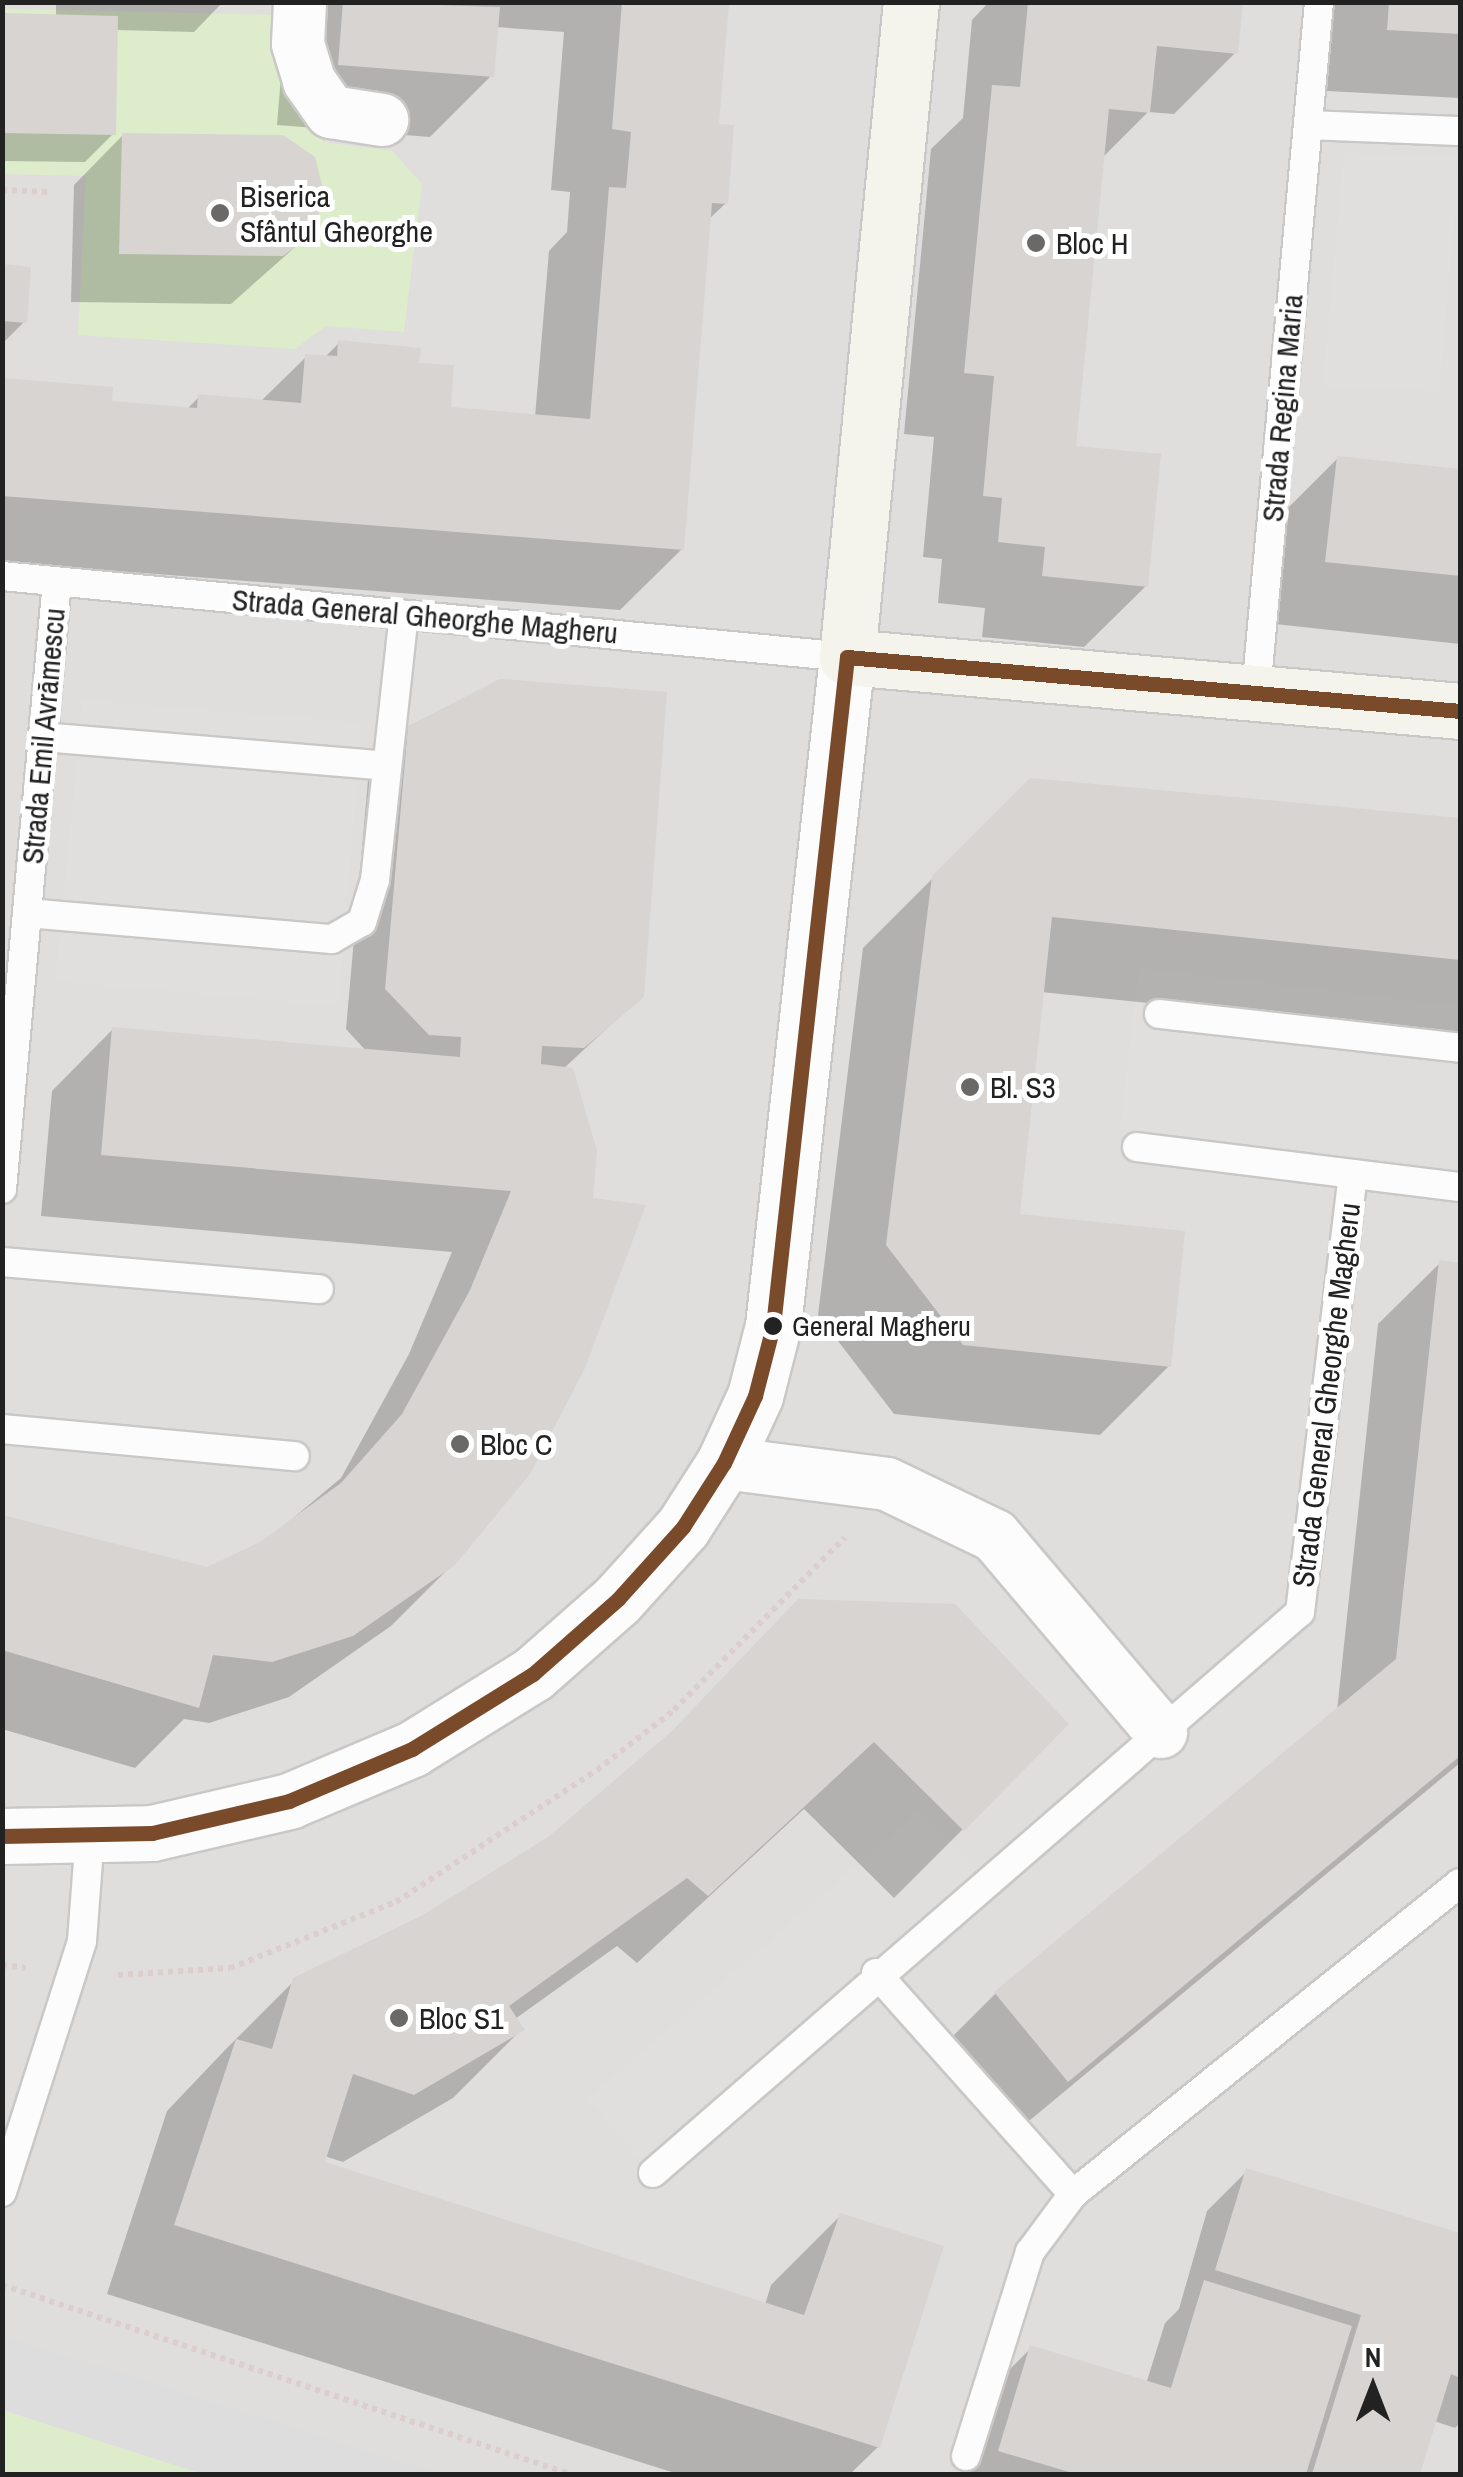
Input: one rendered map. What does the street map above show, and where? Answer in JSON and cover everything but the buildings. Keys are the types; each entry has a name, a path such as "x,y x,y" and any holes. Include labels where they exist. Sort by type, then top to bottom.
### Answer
{"main road":[{"path":"911,2 846,657 1460,711"}],"street":[{"path":"300,2 298,44 309,81 331,112 382,120"},
{"path":"2,1836 152,1833 289,1800 412,1749 533,1674 618,1600 683,1527 724,1463 755,1396 775,1311 846,657"},
{"path":"724,1463 887,1484 995,1536 1161,1732"}],"lane":[{"name":"Strada Regina Maria","path":"1256,692 1319,2"},
{"path":"1309,125 1460,131"},
{"name":"Strada General Gheorghe Magheru","path":"2,576 846,657"},
{"name":"Strada Emil Avrămescu","path":"2,1189 57,581"},
{"path":"27,913 332,939 362,922 375,880 404,615"},
{"path":"43,737 387,766"},
{"path":"1159,1014 1460,1048"},
{"name":"Strada General Gheorghe Magheru","path":"1138,1146 1460,1187"},
{"name":"Strada General Gheorghe Magheru","path":"653,2174 876,1974 1300,1612 1352,1174"},
{"path":"2,1262 319,1289"},
{"path":"2,1428 295,1456"},
{"path":"2,2192 82,1941 90,1835"},
{"path":"966,2456 1030,2252 1073,2194 1460,1883"},
{"path":"876,1974 1073,2194"}],"path":[{"path":"2,190 50,192"},
{"path":"2,1965 71,1974 230,1968 306,1943 396,1902 597,1770 674,1710 830,1555 887,1484"},
{"path":"2,2285 570,2474"}],"shaded area":[{"path":"3,3 1460,3 1460,2474 3,2474"},
{"path":"1344,153 1460,157 1439,391 1323,387"},
{"path":"83,700 362,723 338,1006 55,981"},
{"path":"1139,968 1460,1006 1460,1169 1120,1129"},
{"path":"919,1811 987,1880 653,2173 587,2099"}],"green space":[{"path":"3,9 281,15 283,93 324,142 392,151 422,184 404,332 326,326 295,349 78,335 86,176 3,174"},
{"path":"3,2410 203,2474 3,2474"}],"pier":[{"path":"3,2336 440,2474 203,2474 3,2410"}],"transit line":[{"path":"2,1836 152,1833 289,1801 412,1749 533,1674 618,1599 683,1527 724,1463 755,1396 773,1326 847,657 1460,711"}],"place":[{"name":"Biserica Sfântul Gheorghe","path":"220,213"},
{"name":"Bloc H","path":"1036,243"},
{"name":"Bl. S3","path":"970,1087"},
{"name":"General Magheru","path":"773,1326"},
{"name":"Bloc C","path":"460,1444"},
{"name":"Bloc S1","path":"399,2018"}]}
